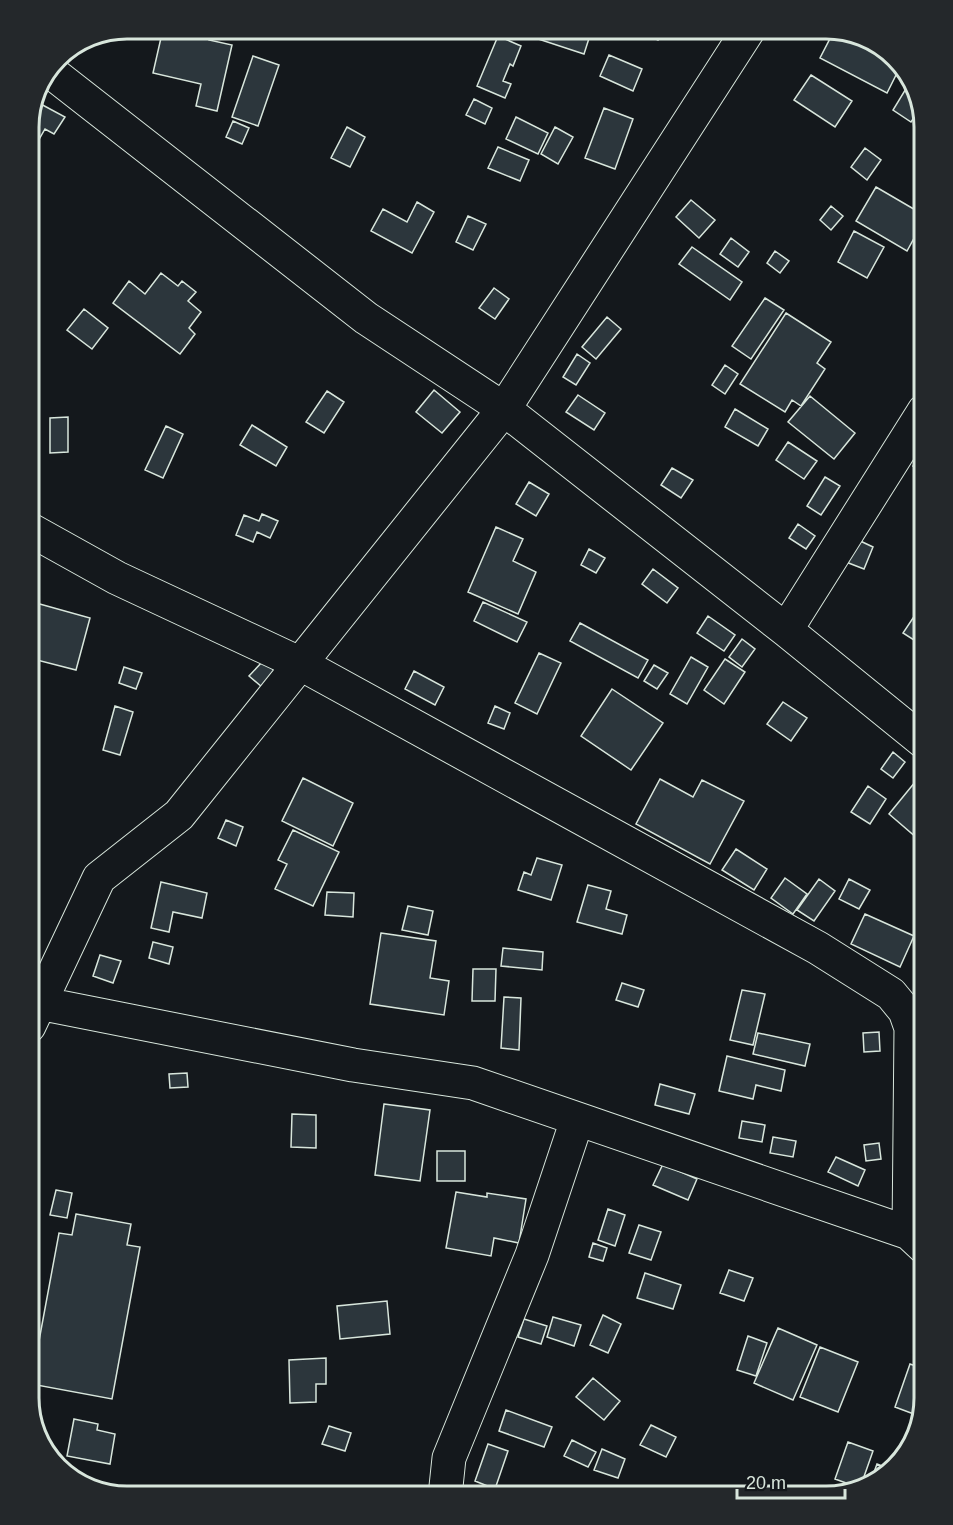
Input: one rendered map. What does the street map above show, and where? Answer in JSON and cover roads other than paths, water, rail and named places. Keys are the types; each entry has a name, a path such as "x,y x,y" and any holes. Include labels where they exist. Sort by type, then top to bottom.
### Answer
{"street":[{"path":"39,996 99,878 180,815 504,409 743,39"},
{"path":"55,76 366,318 504,409 786,630 914,734"},
{"path":"786,630 914,427"},
{"path":"39,535 117,578 301,664 818,948 891,994 905,1011 911,1028 914,1134"},
{"path":"39,1011 353,1065 473,1083 914,1239"},
{"path":"446,1486 449,1458 532,1255 578,1120"}]}
